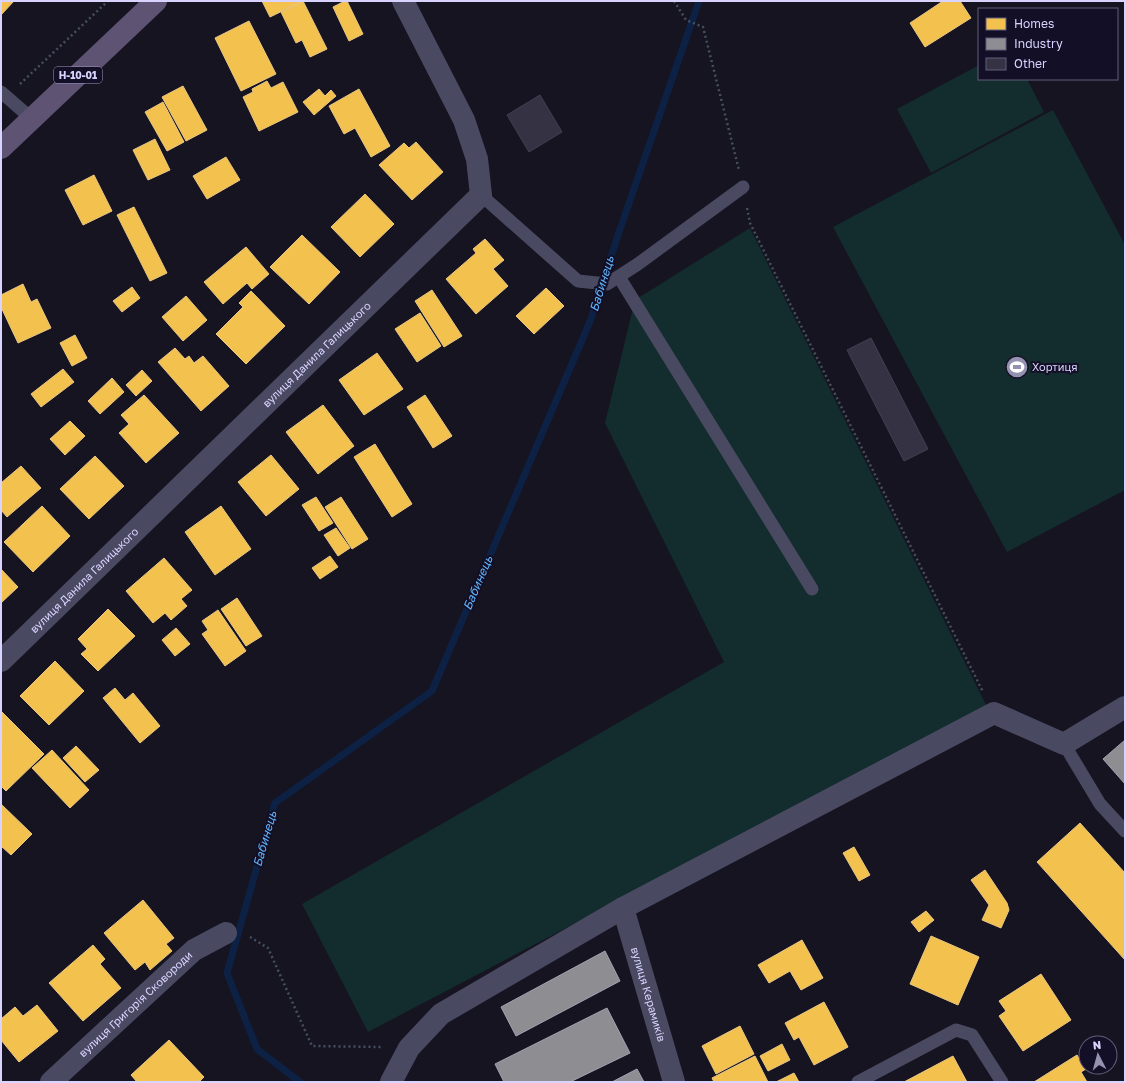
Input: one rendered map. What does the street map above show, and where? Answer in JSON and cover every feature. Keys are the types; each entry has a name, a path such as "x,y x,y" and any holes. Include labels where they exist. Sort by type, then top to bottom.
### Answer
{"main road":[{"name":"Н-10-01","path":"1,148 156,1"}],"street":[{"path":"403,1 464,120 477,159 480,196"},
{"name":"вулиця Данила Галицького","path":"1,661 480,196"},
{"path":"391,1082 409,1048 441,1014 623,908 994,713 1064,744 1125,707"},
{"name":"вулиця Керамиків","path":"623,908 674,1082"},
{"name":"вулиця Григорія Сковороди","path":"51,1082 194,950 236,934"}],"lane":[{"path":"4,94 32,119"},
{"path":"480,196 578,281 613,281 743,187"},
{"path":"613,281 812,588"},
{"path":"1064,744 1100,804 1124,829"},
{"path":"858,1082 956,1030 972,1035 1002,1082"}],"path":[{"path":"4,94 108,1"},
{"path":"674,1 686,20 703,27 743,187 750,223 994,713"},
{"path":"236,934 268,948 312,1046 409,1048"}],"green space":[{"path":"978,66 978,80 1028,80 1044,112 931,173 897,109"},
{"name":"Хортиця","path":"1053,110 1125,245 1125,490 1007,552 833,227"},
{"path":"750,228 987,707 368,1032 302,904 724,662 605,423 635,300"}],"building: Homes":[{"path":"1,1 14,1 1,15"},
{"path":"262,1 303,1 270,17"},
{"path":"303,1 327,49 310,57 302,40 296,43 281,12"},
{"path":"347,1 363,34 349,41 333,7"},
{"path":"943,1 960,1 971,18 925,47 910,23"},
{"path":"249,21 276,74 241,91 215,38"},
{"path":"267,81 271,88 283,82 298,112 259,131 243,97 253,92 252,89"},
{"path":"183,86 207,130 186,141 162,97"},
{"path":"319,89 325,96 331,90 336,96 314,115 303,102"},
{"path":"359,89 390,146 371,157 355,128 344,134 329,106"},
{"path":"163,102 184,142 167,151 145,112"},
{"path":"155,139 170,170 148,180 133,150"},
{"path":"416,142 443,172 412,200 379,165 404,143 409,148"},
{"path":"226,157 240,180 207,199 193,176"},
{"path":"94,175 112,211 83,225 65,190"},
{"path":"365,194 394,224 360,257 331,227"},
{"path":"134,207 167,273 150,281 117,215"},
{"path":"302,235 340,272 309,304 270,267"},
{"path":"485,239 504,260 493,269 508,286 476,314 446,279 476,253 473,249"},
{"path":"246,247 269,274 252,289 247,283 223,304 204,282"},
{"path":"23,284 31,302 37,299 51,328 18,343 1,307 1,295"},
{"path":"132,287 140,298 122,312 113,301"},
{"path":"546,288 564,306 534,334 516,316"},
{"path":"432,290 462,336 444,347 415,301"},
{"path":"251,291 285,326 246,364 216,334 243,307 239,303"},
{"path":"186,296 207,320 183,341 162,317"},
{"path":"420,313 441,346 417,362 395,329"},
{"path":"75,335 87,358 72,366 60,343"},
{"path":"175,348 185,359 189,356 194,363 203,356 229,386 201,411 158,362"},
{"path":"377,353 403,389 364,415 339,380"},
{"path":"63,369 74,382 41,407 31,394"},
{"path":"142,370 152,381 136,396 126,385"},
{"path":"112,378 124,392 100,414 88,401"},
{"path":"144,395 179,433 146,463 119,433 129,424 121,415"},
{"path":"425,395 452,436 433,448 407,407"},
{"path":"323,405 354,446 318,474 286,432"},
{"path":"70,421 85,436 65,455 50,439"},
{"path":"375,444 412,504 392,517 354,457"},
{"path":"271,455 299,489 266,516 238,482"},
{"path":"95,456 124,486 89,519 60,489"},
{"path":"21,466 41,488 7,517 1,510 1,483"},
{"path":"316,497 333,523 319,531 302,505"},
{"path":"341,497 368,539 352,549 325,507"},
{"path":"42,506 70,536 33,572 4,542"},
{"path":"221,506 251,549 215,575 185,532"},
{"path":"336,528 350,548 338,556 324,535"},
{"path":"330,556 338,567 320,579 312,568"},
{"path":"164,558 192,590 181,599 187,606 171,620 165,613 153,623 126,591"},
{"path":"1,569 18,587 1,603"},
{"path":"237,598 262,636 246,646 221,609"},
{"path":"108,609 135,636 98,671 81,654 87,649 78,639"},
{"path":"218,610 246,651 225,666 202,634 208,630 202,621"},
{"path":"176,628 190,644 175,656 162,640"},
{"path":"55,661 84,691 49,725 20,696"},
{"path":"115,688 125,700 133,693 160,726 140,743 103,698"},
{"path":"2,712 44,754 6,791 1,786"},
{"path":"76,746 99,770 85,782 63,758"},
{"path":"52,750 89,790 70,808 32,768"},
{"path":"1,804 32,834 11,855 1,846"},
{"path":"1080,823 1125,873 1125,960 1037,862"},
{"path":"854,847 870,875 859,881 843,853"},
{"path":"985,870 1007,903 1009,910 1001,928 982,920 989,905 971,880"},
{"path":"143,900 174,938 166,944 172,951 150,970 145,962 135,970 104,933"},
{"path":"926,911 934,920 919,932 911,922"},
{"path":"931,936 979,957 958,1005 910,984"},
{"path":"802,940 823,978 801,990 790,971 769,983 758,965"},
{"path":"93,945 105,959 100,964 121,988 83,1021 49,983"},
{"path":"1041,974 1071,1020 1023,1051 999,1016 1006,1011 999,1001"},
{"path":"824,1002 848,1047 814,1065 799,1037 794,1040 785,1023"},
{"path":"37,1005 58,1031 19,1062 1,1040 1,1019 15,1007 23,1016"},
{"path":"740,1026 754,1054 716,1074 702,1046"},
{"path":"169,1040 204,1077 199,1082 137,1082 131,1075"},
{"path":"782,1044 790,1060 768,1071 760,1056"},
{"path":"1077,1055 1078,1075 1083,1075 1087,1082 1034,1082"},
{"path":"755,1056 768,1082 714,1082 712,1078"},
{"path":"953,1056 967,1082 904,1082"},
{"path":"794,1073 799,1082 776,1082"}],"building: Industry":[{"path":"1125,740 1125,784 1103,759"},
{"path":"605,951 620,981 516,1036 501,1007"},
{"path":"607,1008 630,1053 570,1082 504,1082 495,1064"},
{"path":"637,1069 644,1082 612,1082"}],"building: Other":[{"path":"540,95 562,132 529,152 507,115"},
{"path":"871,338 928,449 904,461 847,350"}],"waterway":[{"name":"Бабинець","path":"300,1082 257,1049 227,973 275,803 432,691 591,319 617,238 699,1"}],"place":[{"name":"Хортиця","path":"1017,367"}]}
